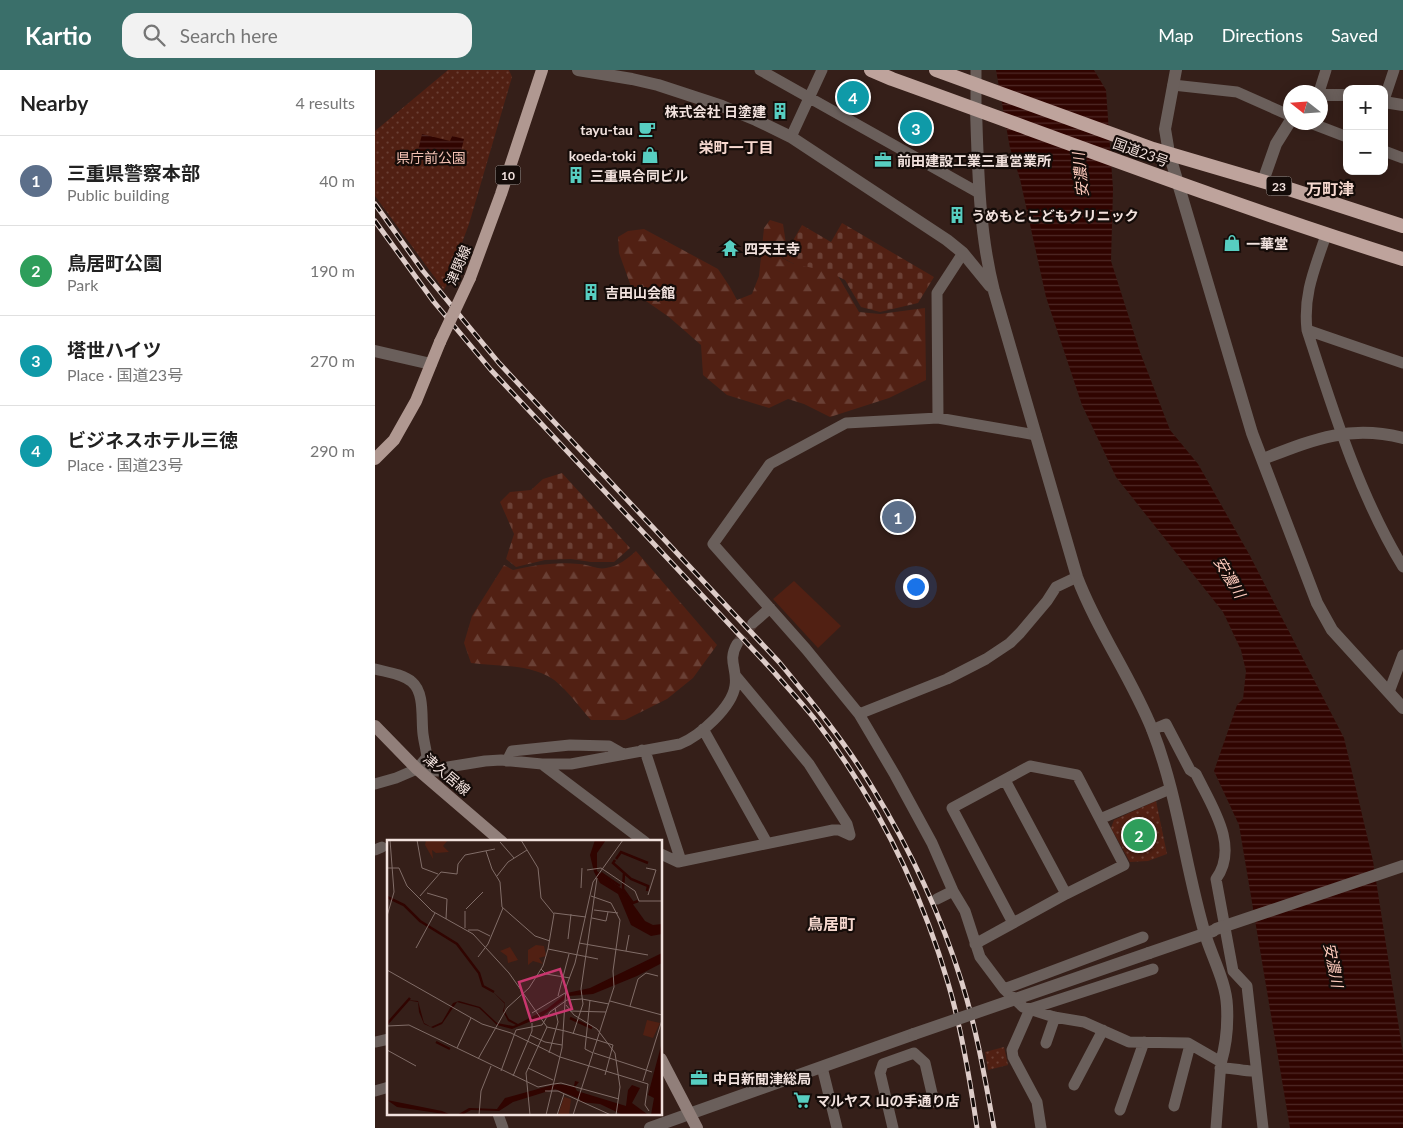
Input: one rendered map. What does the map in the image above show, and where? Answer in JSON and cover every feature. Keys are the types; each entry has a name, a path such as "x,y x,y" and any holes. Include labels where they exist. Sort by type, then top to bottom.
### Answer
{"highway":[{"name":"国道23号","path":"871,70 1171,180 1326,235 1403,259"},
{"name":"国道23号","path":"936,70 977,80 1153,149 1263,181 1403,226"}],"main road":[{"name":"津関線","path":"375,459 394,440 416,401 470,278 501,194 542,70"},
{"name":"津久居線","path":"375,726 417,769 500,840"},
{"path":"663,1063 697,1128"}],"street":[{"path":"578,70 632,79 696,96 791,137 963,253 993,291"},
{"path":"760,70 979,193"},
{"path":"791,137 822,70"},
{"path":"1176,70 1165,129 1171,180 1252,433 1324,617 1332,630 1403,708"},
{"path":"1322,85 1326,70"},
{"path":"1388,89 1394,70"},
{"path":"977,80 979,193 989,274 993,291 1077,577 1085,598 1139,701 1152,730 1210,931 1223,987 1227,1005 1225,1042 1215,1128"},
{"path":"1173,85 1237,92 1283,112"},
{"path":"1328,95 1343,96"},
{"path":"1388,102 1403,105"},
{"path":"1263,181 1276,144 1285,130"},
{"path":"1328,130 1343,135"},
{"path":"1388,152 1403,158"},
{"path":"1326,235 1307,294 1305,313 1307,330 1341,434 1387,540 1403,567"},
{"path":"938,418 937,293 963,253"},
{"path":"1307,330 1403,363"},
{"path":"375,351 431,364"},
{"path":"1036,435 938,418 846,423 770,464 713,544 806,648 859,714 932,843 953,891 965,911 980,957 1004,989 1023,1007 1030,1010 1084,1022 1129,1042 1190,1044 1221,1065 1245,1072 1256,1071"},
{"path":"1263,459 1312,440 1341,434 1373,432 1403,438"},
{"path":"859,714 947,679 986,659 1009,643 1020,632 1047,601 1056,587 1077,577"},
{"path":"753,623 770,608"},
{"path":"417,769 438,771 448,767 485,761 571,764 680,744 692,738 703,729 731,699 735,685 732,659 737,644"},
{"path":"1389,692 1403,656"},
{"path":"375,669 412,681 418,691 427,757 417,769 375,784"},
{"path":"663,856 681,862 833,830 839,830 850,835 847,824 809,764 735,675"},
{"path":"1152,730 1166,724 1190,770 1196,774 1220,826 1226,847 1225,858 1220,873 1216,878 1233,972 1247,986 1263,1128"},
{"path":"703,729 767,843"},
{"path":"507,761 512,750 563,746 609,746 623,754"},
{"path":"642,750 646,754 681,862"},
{"path":"543,764 642,840"},
{"path":"975,944 1066,894 1124,865 1077,775 1030,766 952,808 1013,923"},
{"path":"1005,780 1066,894"},
{"path":"1100,820 1170,789"},
{"path":"650,1128 1210,931 1403,866"},
{"path":"937,899 953,891"},
{"path":"1004,989 1143,937"},
{"path":"1041,1128 1037,1102 1013,1057 1012,1050 1030,1010 1153,969"},
{"path":"1046,1043 1055,1017"},
{"path":"1074,1085 1103,1030"},
{"path":"1120,1110 1144,1042"},
{"path":"1174,1106 1190,1044"},
{"path":"893,1128 880,1073 883,1064 914,1053 925,1063 934,1102"},
{"path":"823,1067 837,1128"},
{"path":"499,1116 503,1128"}],"green space":[{"name":"県庁前公園","path":"448,70 509,70 512,77 469,224 455,262 456,266 444,290 375,196 375,131"},
{"path":"770,220 783,224 786,244 782,258 794,264 830,262 859,312 880,314 925,308 926,380 889,398 830,417 804,404 788,399 769,408 727,395 703,375 701,345 669,317 633,292 619,253 618,237 628,231 644,229 718,269 737,300 752,294 759,276 764,228"},
{"path":"842,223 934,277 918,303 880,312 861,307 845,280 827,271 794,264 783,258 802,225 831,242"},
{"path":"562,473 630,548 614,562 591,562 571,559 545,560 516,567 506,559 514,534 500,502 510,492 531,490 543,479"},
{"path":"636,551 717,645 693,678 667,699 625,720 591,720 560,685 551,678 529,669 471,663 464,643 472,616 504,565 513,570 563,563 603,568 619,564"},
{"path":"794,581 841,626 818,648 773,599"},
{"path":"1156,801 1167,854 1148,861 1130,862 1111,828 1114,820"},
{"path":"1004,1047 1008,1065 988,1070 985,1052"}],"water":[{"name":"安濃川","path":"996,70 1094,70 1106,90 1113,189 1111,261 1140,352 1170,430 1198,464 1249,554 1344,738 1373,861 1403,1054 1403,1128 1290,1128 1239,825 1214,771 1237,705 1243,699 1246,671 1241,650 1223,612 1116,477 1082,405 1046,297 1020,179 1010,148"},
{"path":"422,134 450,141 452,136 464,139 458,164 429,158 428,162 416,159"}],"tunnel":[{"path":"737,644 753,623"}],"railway":[{"path":"375,204 423,271 499,363 779,662 828,723 862,770 912,858 954,958 972,1019 994,1128"},
{"path":"375,221 434,302 491,370 773,671 813,717 856,778 909,877 937,947 961,1037 977,1128"}],"place":[{"name":"ビジネスホテル三徳","path":"853,97"},
{"name":"株式会社 日塗建","path":"780,111"},
{"name":"塔世ハイツ","path":"916,128"},
{"name":"tayu-tau","path":"647,129"},
{"name":"koeda-toki","path":"650,155"},
{"name":"前田建設工業三重営業所","path":"883,160"},
{"name":"三重県合同ビル","path":"576,175"},
{"name":"うめもとこどもクリニック","path":"957,215"},
{"name":"一華堂","path":"1232,243"},
{"name":"四天王寺","path":"730,248"},
{"name":"吉田山会館","path":"591,292"},
{"name":"三重県警察本部","path":"898,517"},
{"name":"鳥居町公園","path":"1139,835"},
{"name":"中日新聞津総局","path":"699,1078"},
{"name":"マルヤス 山の手通り店","path":"802,1100"}],"district":[{"name":"栄町一丁目","path":"736,147"},
{"name":"万町津","path":"1330,188"},
{"name":"鳥居町","path":"831,923"}]}
